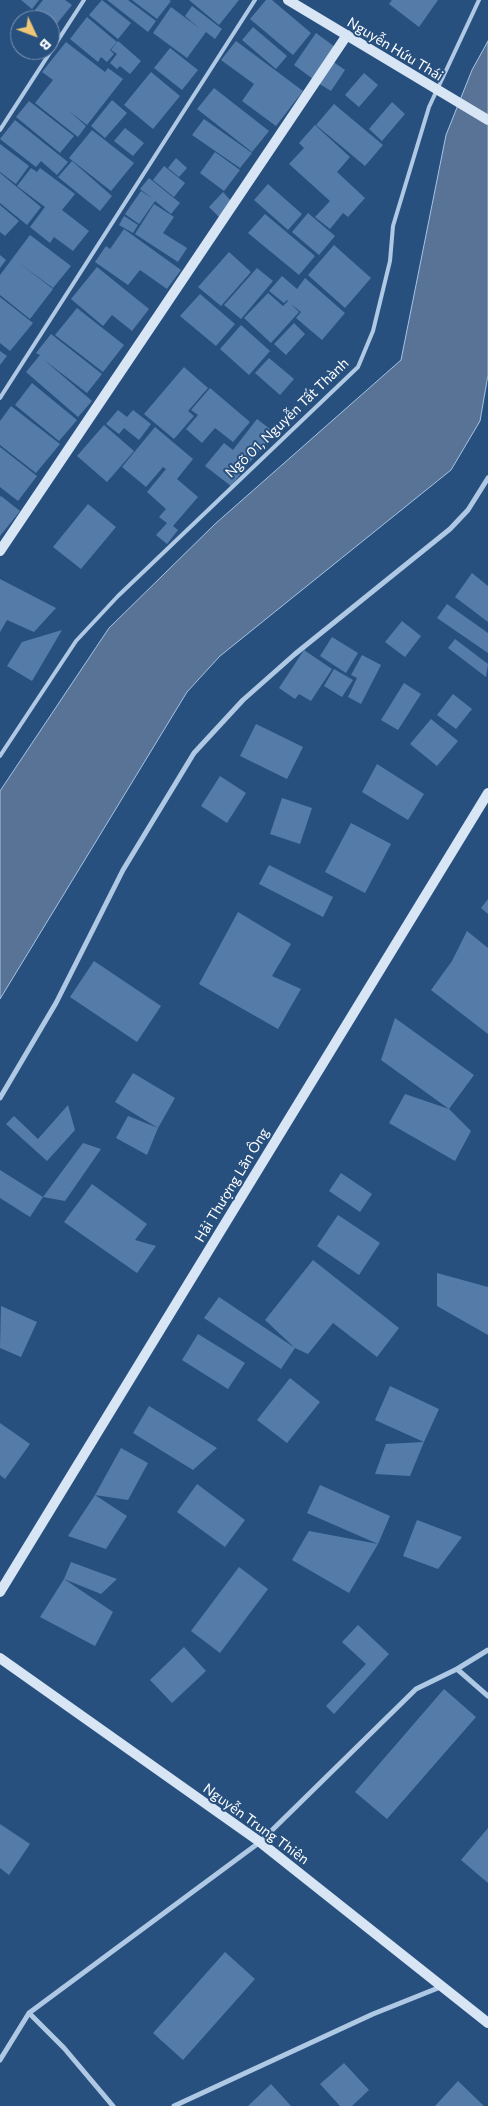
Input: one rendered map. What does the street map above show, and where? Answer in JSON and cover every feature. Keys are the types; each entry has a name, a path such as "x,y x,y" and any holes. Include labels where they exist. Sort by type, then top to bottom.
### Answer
{"street":[{"name":"Nguyễn Hứu Thái","path":"288,0 488,120"},
{"path":"0,551 347,35"},
{"path":"0,1098 56,1003 123,870 194,754 243,700 295,654 450,528 468,510 488,478"},
{"name":"Hải Thượng Lãn Ông","path":"0,1592 488,792"},
{"path":"0,2060 29,2013 260,1842 416,1690 457,1669 488,1650"},
{"name":"Nguyễn Trung Thiên","path":"0,1658 260,1842 488,2023"},
{"path":"457,1669 488,1696"},
{"path":"174,2106 373,2014 443,1986"},
{"path":"29,2013 64,2048 113,2106"}],"lane":[{"path":"0,130 84,0"},
{"path":"0,398 255,0"},
{"name":"Ngõ 01, Nguyễn Tất Thành","path":"0,756 76,641 118,596 358,367 373,331 390,261 393,226 429,107 479,0"}],"water":[{"path":"488,41 488,375 480,421 451,470 220,656 187,692 0,999 0,791 109,628 215,524 401,360 446,135 472,70"}],"building":[{"path":"21,0 39,0 32,9"},
{"path":"43,0 65,0 72,5 60,20 60,10 35,10"},
{"path":"102,0 131,23 118,39 89,15"},
{"path":"107,0 128,0 156,21 148,32"},
{"path":"132,0 169,0 171,1 157,19"},
{"path":"189,0 239,0 219,25"},
{"path":"266,0 272,0 311,33 293,55 250,19"},
{"path":"392,0 438,0 419,27 389,4"},
{"path":"192,6 222,29 215,39 206,32 187,58 153,33 171,7 199,28 185,16"},
{"path":"87,17 117,42 110,50 114,54 107,62 101,57 98,62 70,39"},
{"path":"253,27 287,56 276,69 242,40"},
{"path":"316,33 335,47 313,79 294,65"},
{"path":"118,41 141,61 130,74 120,66 117,69 110,63 117,54 111,50"},
{"path":"236,41 303,91 276,126 242,101 254,84 221,60"},
{"path":"66,42 105,72 108,68 123,79 87,125 69,111 86,126 78,137 35,103 53,80 42,72 52,60 60,60 60,50"},
{"path":"170,48 198,70 182,90 154,68"},
{"path":"332,61 345,70 331,91 318,83"},
{"path":"151,72 180,96 153,129 124,105"},
{"path":"364,73 378,85 359,107 345,95"},
{"path":"214,88 269,131 252,152 197,109"},
{"path":"112,100 127,113 105,138 91,126"},
{"path":"29,101 74,136 60,153 16,117"},
{"path":"392,102 405,114 382,141 369,129"},
{"path":"334,104 383,145 365,166 316,125"},
{"path":"204,119 252,153 240,168 192,135"},
{"path":"15,120 68,162 57,175 41,161 36,167 0,139"},
{"path":"315,125 350,157 337,172 365,198 348,217 343,213 330,229 315,217 330,201 289,164 304,148 299,143"},
{"path":"125,128 144,143 133,156 114,141"},
{"path":"92,130 134,163 111,191 69,158"},
{"path":"0,144 29,166 16,184 0,172"},
{"path":"215,152 240,170 224,191 200,173"},
{"path":"176,158 187,168 179,177 168,168"},
{"path":"72,161 112,196 100,211 58,177"},
{"path":"164,166 185,183 174,197 153,180"},
{"path":"31,168 37,172 40,168 75,194 62,210 89,231 73,251 54,237 50,243 30,227 45,207 17,186"},
{"path":"0,173 41,207 27,225 0,203"},
{"path":"149,178 180,203 171,214 155,201 139,224 125,214 141,191 153,199 140,189"},
{"path":"268,184 302,214 288,230 254,200"},
{"path":"223,192 232,202 219,217 209,207"},
{"path":"154,204 174,217 163,233 187,248 178,262 135,234"},
{"path":"0,205 19,221 5,236 0,232"},
{"path":"308,213 335,236 319,255 292,232"},
{"path":"265,214 315,256 299,275 248,233"},
{"path":"124,216 138,225 133,233 119,225"},
{"path":"124,229 181,270 167,289 140,270 128,285 95,262 106,246 110,249"},
{"path":"30,235 71,266 53,288 19,263 53,289 30,319 0,295 0,275"},
{"path":"334,245 371,278 345,308 308,275"},
{"path":"229,252 251,272 221,306 198,287"},
{"path":"0,255 6,260 0,268"},
{"path":"97,267 149,309 132,331 112,315 103,326 71,299"},
{"path":"257,268 273,281 241,319 224,305"},
{"path":"282,276 297,289 305,278 345,313 322,340 296,318 301,312 291,304 299,312 271,343 244,318 268,293 283,306 288,301 284,303 269,291"},
{"path":"200,294 235,324 216,346 180,316"},
{"path":"0,297 33,323 10,351 0,343"},
{"path":"77,308 124,345 103,372 55,335"},
{"path":"294,323 305,334 286,355 274,344"},
{"path":"241,325 270,351 249,375 220,349"},
{"path":"51,334 102,374 87,393 43,359 92,401 78,417 26,372 40,355 36,353"},
{"path":"0,351 7,356 0,365"},
{"path":"269,358 294,379 280,395 255,373"},
{"path":"184,367 208,388 188,411 194,416 174,439 144,414"},
{"path":"32,383 77,420 59,441 15,405"},
{"path":"210,388 250,422 233,442 215,428 202,443 186,429 198,415 191,410"},
{"path":"11,406 60,444 36,473 0,445 0,421"},
{"path":"118,410 127,417 133,410 151,424 139,440 124,428 119,434 106,424"},
{"path":"257,419 274,432 231,486 205,466 224,443 233,450"},
{"path":"104,425 134,451 107,482 77,456"},
{"path":"155,427 193,459 177,479 198,497 173,526 178,530 167,544 156,535 167,523 159,517 166,509 147,492 166,469 163,467 146,487 122,467"},
{"path":"0,447 37,476 18,501 0,487"},
{"path":"0,497 20,511 0,536"},
{"path":"88,504 116,527 81,569 53,547"},
{"path":"472,573 488,586 488,622 455,597"},
{"path":"0,579 56,608 34,632 7,620 0,632"},
{"path":"447,604 488,633 488,653 437,618"},
{"path":"402,621 421,636 405,657 385,642"},
{"path":"62,630 32,681 7,666 22,642"},
{"path":"332,637 358,653 346,673 320,656"},
{"path":"455,639 488,664 486,677 448,648"},
{"path":"304,650 332,669 311,701 299,694 295,699 279,688"},
{"path":"362,655 381,665 361,704 348,697 357,678 351,675"},
{"path":"334,669 353,680 342,697 324,686"},
{"path":"404,683 421,694 398,730 381,720"},
{"path":"453,694 472,709 456,729 437,715"},
{"path":"431,719 458,741 437,766 410,744"},
{"path":"256,724 303,747 287,779 240,756"},
{"path":"377,764 424,794 408,820 362,792"},
{"path":"220,776 246,793 227,823 201,806"},
{"path":"282,798 312,808 300,844 270,834"},
{"path":"351,823 391,844 365,893 325,872"},
{"path":"269,865 333,897 323,917 259,884"},
{"path":"488,899 488,914 481,908"},
{"path":"238,912 291,944 272,976 301,989 278,1029 199,984"},
{"path":"467,931 488,948 488,1034 431,990 452,961"},
{"path":"94,961 161,1006 137,1042 70,997"},
{"path":"395,1018 474,1075 449,1109 381,1060"},
{"path":"133,1073 175,1098 158,1128 115,1102"},
{"path":"405,1094 449,1109 471,1131 455,1161 389,1123"},
{"path":"68,1105 75,1130 47,1161 6,1124 14,1116 38,1139"},
{"path":"128,1116 158,1128 147,1155 116,1138"},
{"path":"83,1143 101,1149 65,1201 43,1197"},
{"path":"0,1170 43,1197 30,1217 0,1198"},
{"path":"341,1173 372,1194 360,1212 329,1191"},
{"path":"92,1184 147,1224 135,1240 156,1246 137,1273 64,1222"},
{"path":"338,1215 380,1243 359,1275 317,1246"},
{"path":"313,1260 399,1328 377,1357 333,1323 308,1354 295,1348 265,1320"},
{"path":"437,1273 488,1287 488,1335 437,1306"},
{"path":"219,1297 295,1348 281,1369 204,1318"},
{"path":"1,1306 37,1322 21,1357 0,1348"},
{"path":"198,1334 245,1363 228,1389 182,1360"},
{"path":"290,1378 320,1402 287,1443 257,1420"},
{"path":"390,1386 439,1409 424,1442 375,1420"},
{"path":"149,1406 217,1448 193,1470 133,1433"},
{"path":"0,1423 30,1444 5,1479 0,1475"},
{"path":"424,1442 410,1476 375,1474 386,1444"},
{"path":"121,1448 148,1463 128,1500 95,1495"},
{"path":"197,1484 245,1520 225,1547 177,1512"},
{"path":"320,1485 390,1516 378,1544 307,1513"},
{"path":"95,1495 127,1516 106,1549 68,1536"},
{"path":"417,1520 462,1537 438,1569 403,1556"},
{"path":"309,1531 378,1544 349,1593 292,1560"},
{"path":"71,1562 117,1579 101,1594 64,1579"},
{"path":"239,1567 268,1589 220,1653 191,1631"},
{"path":"64,1579 113,1612 95,1646 40,1617"},
{"path":"358,1625 389,1654 334,1714 326,1706 366,1664 342,1642"},
{"path":"184,1647 206,1671 172,1703 150,1680"},
{"path":"444,1689 476,1717 387,1819 355,1792"},
{"path":"0,1824 30,1844 9,1875 0,1868"},
{"path":"488,1828 488,1883 461,1860"},
{"path":"225,1952 255,1979 183,2060 153,2033"},
{"path":"344,2063 369,2090 352,2106 340,2106 320,2084"},
{"path":"458,2081 484,2106 435,2106"},
{"path":"271,2084 291,2106 248,2106"}]}
